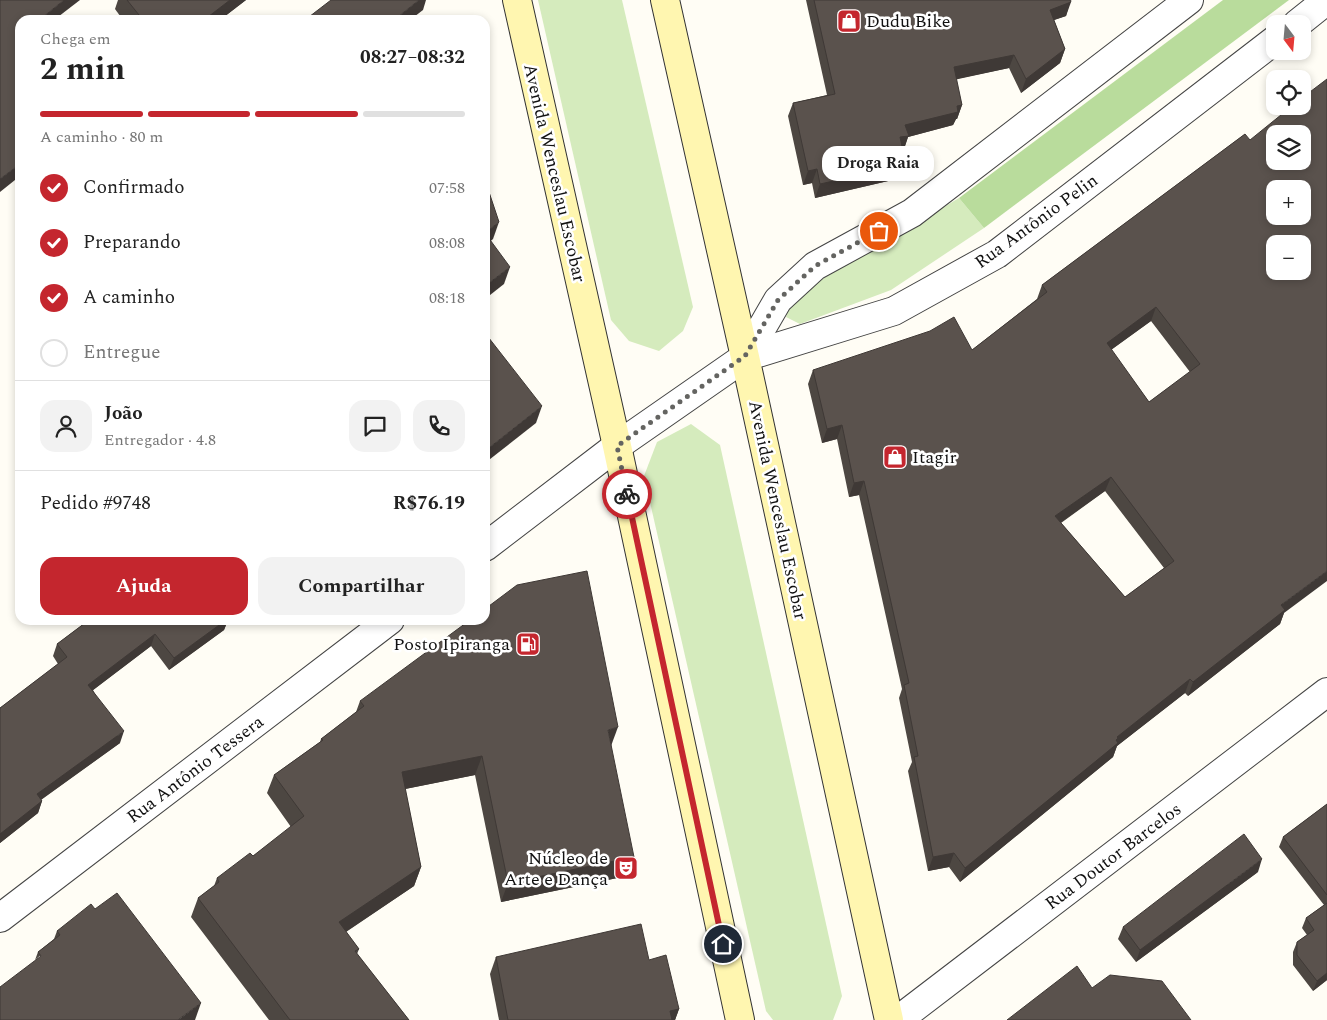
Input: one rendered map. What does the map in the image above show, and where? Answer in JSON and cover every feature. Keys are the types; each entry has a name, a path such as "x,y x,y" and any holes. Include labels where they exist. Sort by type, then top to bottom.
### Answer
{"main road":[{"name":"Avenida Wenceslau Escobar","path":"517,0 617,446 740,1020"},
{"name":"Avenida Wenceslau Escobar","path":"666,0 889,1020"}],"street":[{"path":"490,543 617,446 745,356 778,300 815,266 912,213 1189,0"},
{"path":"1308,15 1327,0"},
{"name":"Rua Antônio Pelin","path":"745,356 894,311 997,254 1266,47"},
{"name":"Rua Antônio Tessera","path":"0,918 383,625"},
{"name":"Rua Doutor Barcelos","path":"898,1020 1327,692"}],"green space":[{"path":"538,0 622,0 693,307 683,331 659,351 629,341 611,320"},
{"path":"1223,0 1289,0 1269,15 1266,15 1266,17 984,228 959,198"},
{"path":"959,198 984,228 891,290 800,324 786,317 792,297"},
{"path":"691,424 720,445 842,996 833,1020 773,1020 766,1011 644,476 657,442"}],"building":[{"path":"0,0 64,0 45,15 15,15 15,168 0,179"},
{"path":"127,0 230,0 210,15 139,15"},
{"path":"331,0 419,0 400,15 312,15"},
{"path":"814,0 1070,0 1071,2 1050,10 1065,49 1026,79 1014,55 954,67 962,105 957,106 958,112 905,125 909,136 900,137 906,165 820,184 817,169 808,171 793,103 835,94"},
{"path":"1327,79 1327,571 1281,605 1285,610 1193,682 1190,679 1117,737 1118,743 965,868 954,853 933,857 914,757 918,756 904,685 909,683 864,481 854,483 842,425 827,429 813,370 930,331 954,317 972,350 1047,292 1042,285 1245,134 1250,140 1266,127 1266,170 1311,170 1311,125 1269,125 1281,115 1311,115 1311,91","holes":["1156,307 1200,364 1149,402 1107,343","1111,477 1174,561 1125,597 1055,516"]},
{"path":"490,195 499,222 490,229"},
{"path":"490,240 510,267 490,282"},
{"path":"490,339 542,406 490,447"},
{"path":"587,571 618,727 608,730 634,857 508,883 482,756 402,772 421,867 339,922 359,949 355,951 409,1020 290,1020 198,898 219,882 217,878 250,853 253,856 304,816 274,775 323,740 321,739 364,706 360,701 463,625 490,625 490,605 517,585"},
{"path":"82,625 219,625 174,658 155,634 88,685 124,731 37,794 42,801 0,834 0,708 67,657 57,644"},
{"path":"1327,804 1327,895 1283,837"},
{"path":"1244,834 1262,859 1140,950 1123,927"},
{"path":"117,893 201,1003 179,1020 0,1020 0,987 41,956 38,952 60,935 57,931 91,904 95,909"},
{"path":"1327,903 1327,973 1317,981 1297,955 1297,942 1314,930 1306,918"},
{"path":"641,924 649,960 666,955 679,1009 670,1011 672,1020 508,1020 496,957"},
{"path":"1077,966 1092,988 1110,975 1162,981 1191,1020 1007,1020"}],"way so far":[{"path":"627,494 617,446 745,356 778,300 815,266 879,231"}],"place":[{"name":"Dudu Bike","path":"849,21"},
{"name":"Droga Raia","path":"879,231"},
{"name":"Itagir","path":"895,457"},
{"name":"Posto Ipiranga","path":"528,644"},
{"name":"Núcleo de Arte e Dança","path":"626,868"}],"route":[{"path":"627,494 723,944"}]}
